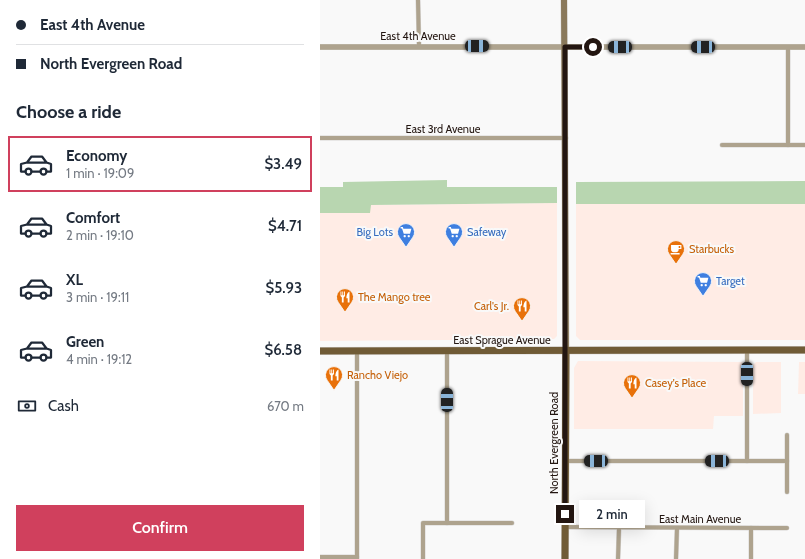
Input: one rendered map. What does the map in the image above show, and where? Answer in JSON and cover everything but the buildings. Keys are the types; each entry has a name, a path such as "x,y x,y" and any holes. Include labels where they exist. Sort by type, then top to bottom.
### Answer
{"main road":[{"path":"564,0 566,138 566,350"},
{"name":"North Evergreen Road","path":"565,559 566,350"},
{"name":"East Sprague Avenue","path":"320,352 805,350"}],"street":[{"path":"418,0 419,46"},
{"name":"East 4th Avenue","path":"320,47 805,47"},
{"path":"788,47 788,145"},
{"name":"East 3rd Avenue","path":"320,138 566,138"},
{"path":"722,145 805,146"},
{"path":"747,350 748,461"},
{"path":"320,557 357,558 357,351"},
{"path":"447,351 447,523"},
{"path":"787,435 787,492"},
{"path":"566,461 787,461"},
{"path":"423,559 423,523 512,522"},
{"name":"East Main Avenue","path":"565,527 787,528"},
{"path":"618,559 619,528"},
{"path":"676,559 677,528"},
{"path":"751,528 751,559"}],"shaded area":[{"path":"557,203 557,336 554,339 320,341 320,213 370,213 370,205"},
{"path":"576,204 805,204 805,340 580,340 576,336"},
{"path":"578,361 742,362 743,416 714,416 713,429 574,429 574,368"},
{"path":"756,362 781,362 781,413 753,414 753,365"},
{"path":"799,362 805,362 805,394 798,394"}],"green space":[{"path":"447,180 447,187 557,187 557,203 371,205 370,213 320,213 320,187 343,187 343,182"},
{"path":"805,181 805,204 576,204 576,182"}],"place":[{"name":"Big Lots","path":"406,247"},
{"name":"Safeway","path":"454,247"},
{"name":"Starbucks","path":"676,264"},
{"name":"Target","path":"703,296"},
{"name":"The Mango tree","path":"345,312"},
{"name":"Carl's Jr.","path":"522,321"},
{"name":"Rancho Viejo","path":"334,390"},
{"name":"Casey's Place","path":"632,398"}],"route":[{"path":"565,514 565,47 593,47"}]}
